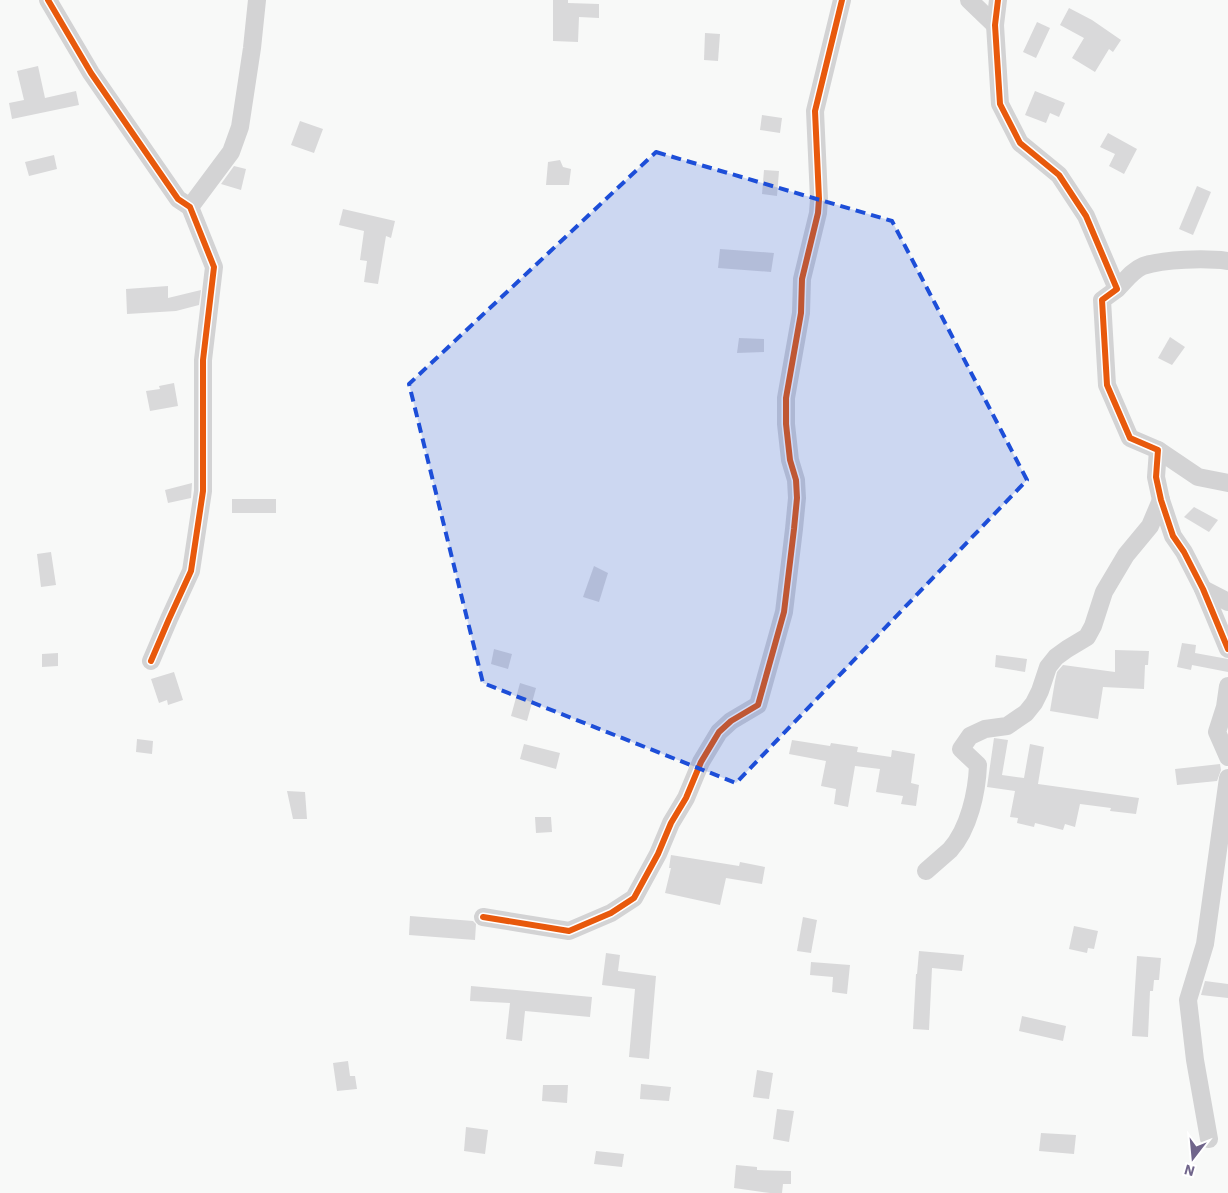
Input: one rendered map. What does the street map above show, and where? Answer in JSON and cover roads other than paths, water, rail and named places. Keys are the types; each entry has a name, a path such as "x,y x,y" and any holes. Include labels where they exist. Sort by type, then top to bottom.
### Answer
{"street":[{"path":"48,0 90,73 178,199 190,207 214,267 203,360 203,491 192,571 151,661"},
{"path":"190,207 231,152 240,127 257,0"},
{"path":"482,917 569,931 611,913 634,898 658,854 671,823 686,798 701,762 714,739 731,721 758,705 784,612 794,529 797,498 796,480 790,460 786,424 786,398 801,313 802,279 818,213 819,198 814,111 842,0"},
{"path":"970,0 995,25"},
{"path":"998,0 995,25 1000,104 1020,143 1059,175 1086,216 1117,289"},
{"path":"1228,261 1215,259 1172,261 1143,266 1131,274 1117,289 1102,300 1107,385 1130,438 1158,450 1198,477 1228,483"},
{"path":"1158,450 1156,477 1161,500 1173,536 1184,552 1203,589 1228,649"},
{"path":"926,871 951,848 969,818 978,778 978,765 960,749 970,736 985,729 1007,726 1026,713 1040,692 1048,667 1062,653 1087,637 1093,626 1104,592 1126,555 1150,526 1161,500"},
{"path":"1203,589 1228,602"},
{"path":"1228,686 1225,707 1217,732 1228,757"},
{"path":"1209,1139 1195,1060 1188,1000 1205,944 1228,778"}]}
